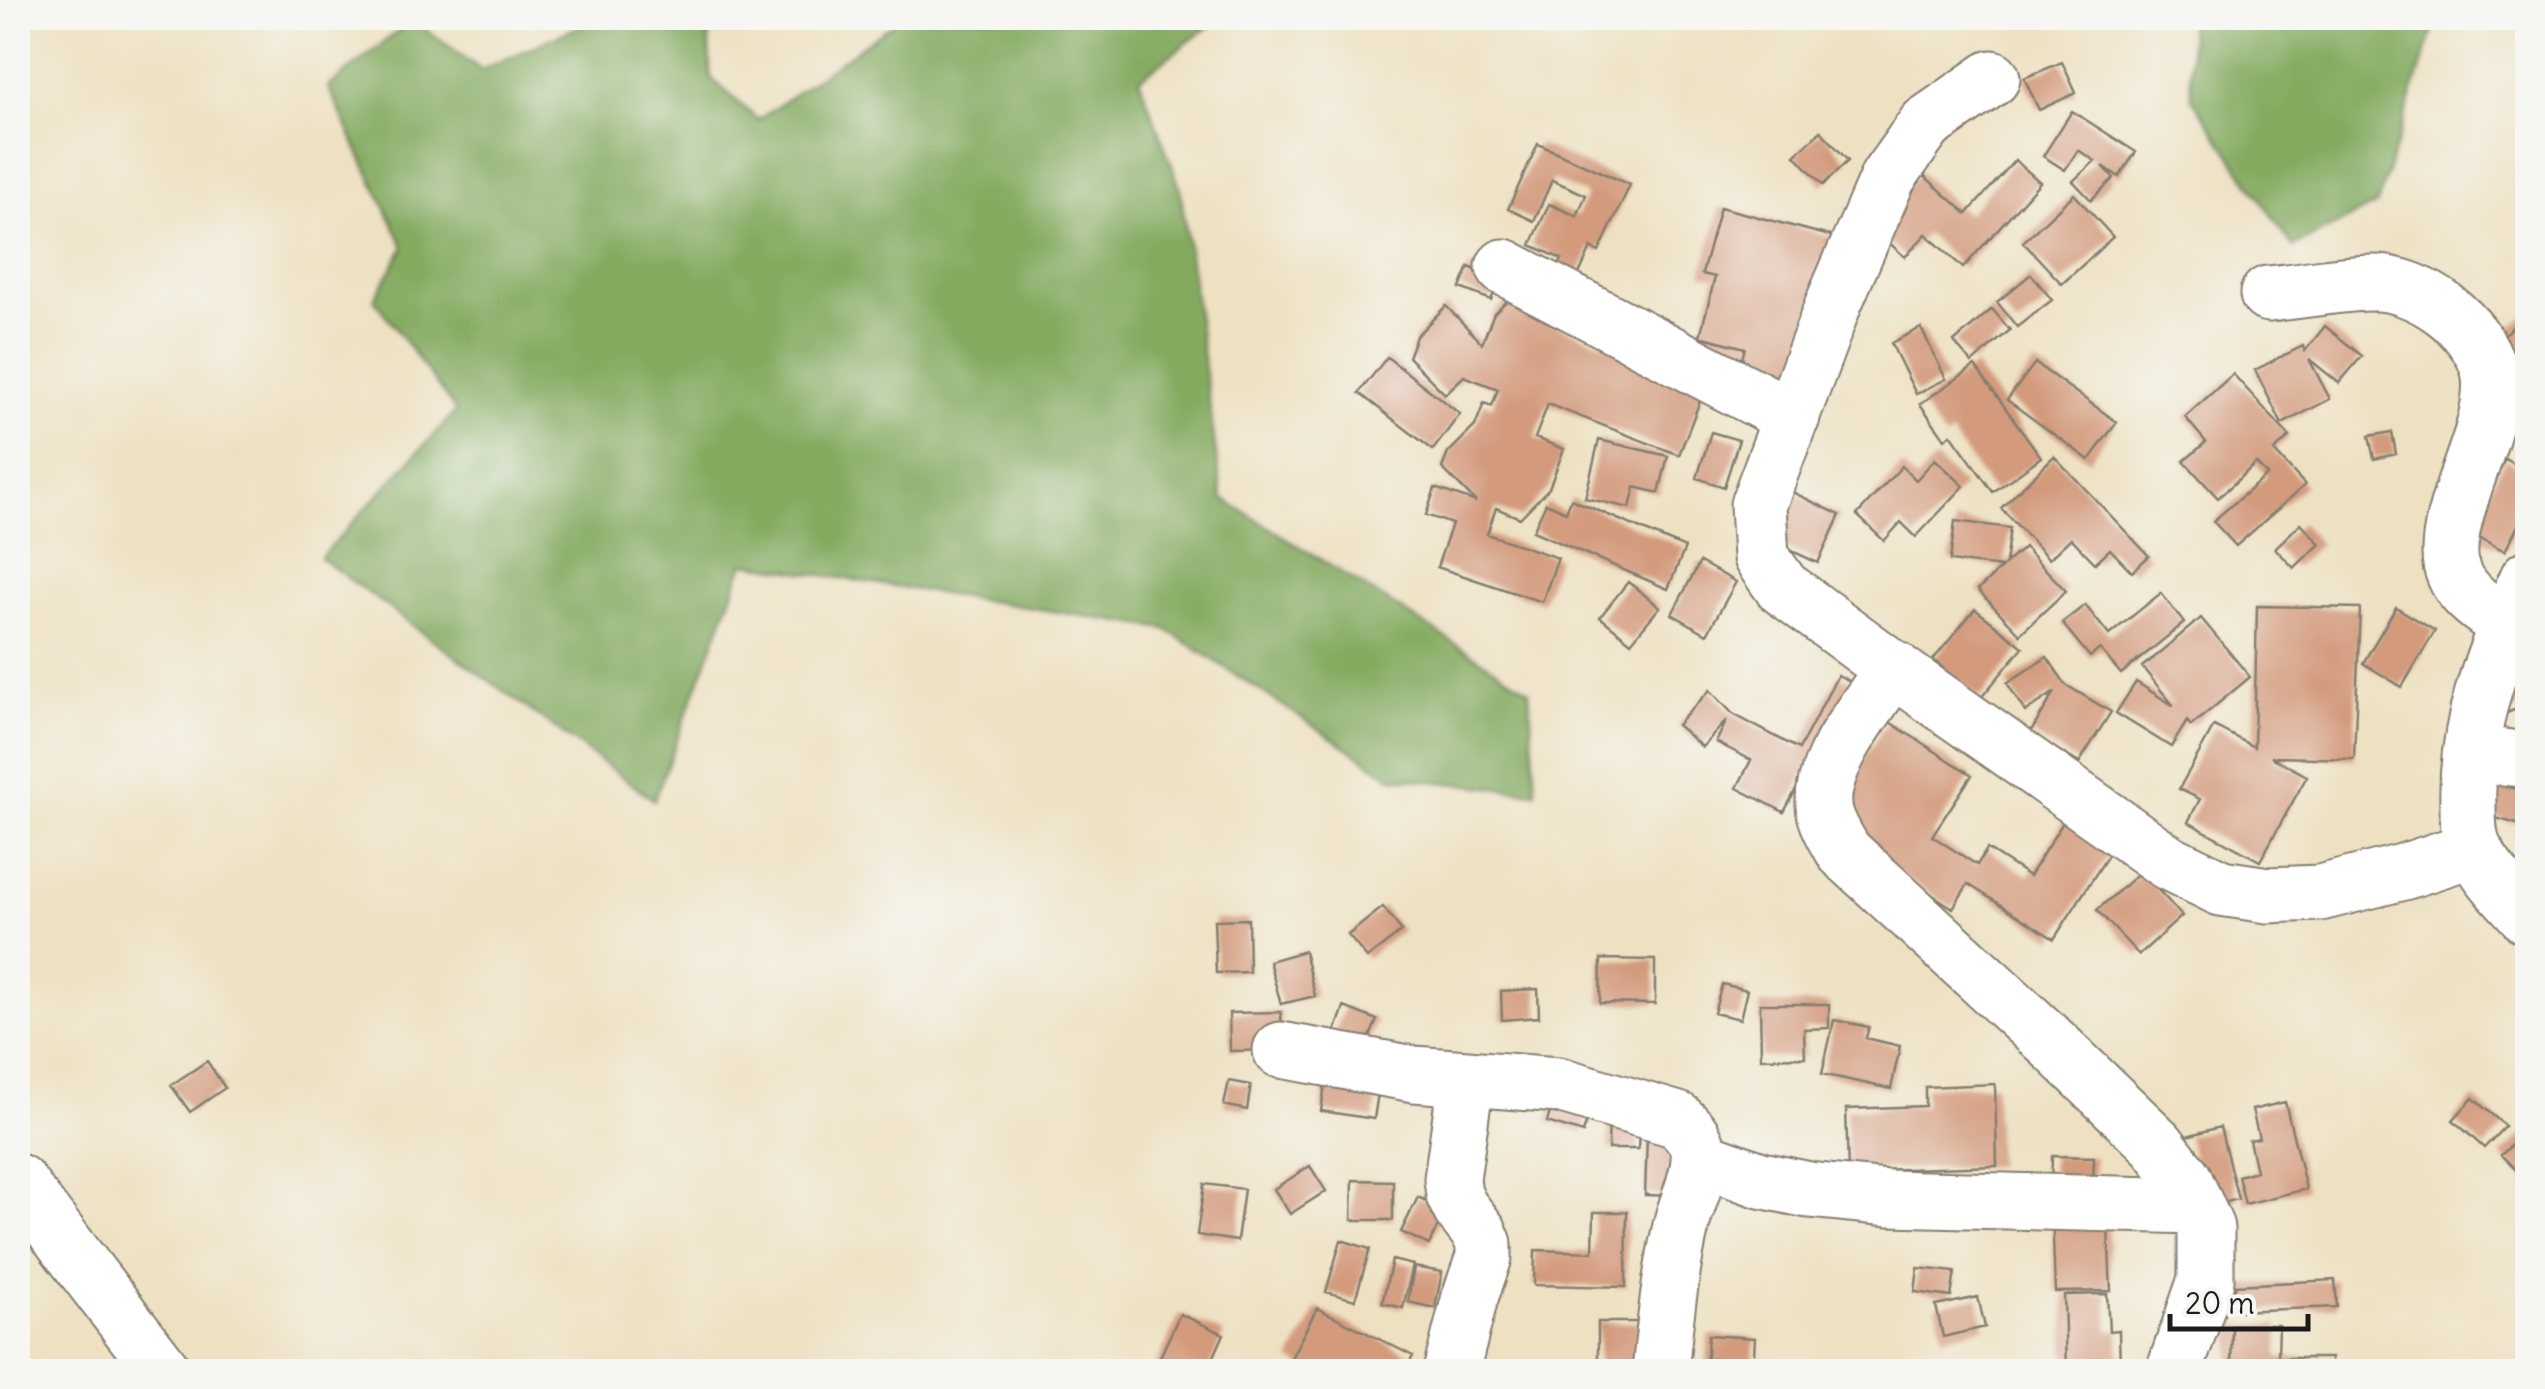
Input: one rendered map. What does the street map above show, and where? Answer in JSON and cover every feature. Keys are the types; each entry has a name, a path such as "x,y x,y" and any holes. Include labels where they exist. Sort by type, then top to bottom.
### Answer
{"street":[{"path":"1992,78 1926,124 1888,177 1835,300 1758,505 1761,557 1782,588 2168,862 2222,888 2268,894 2320,893 2403,872 2473,848"},
{"path":"1504,266 1792,417"},
{"path":"2268,294 2377,283 2414,291 2449,311 2478,344 2490,372 2484,428 2454,523 2451,562 2468,597 2517,601 2482,689 2472,729 2468,826 2473,848 2496,882 2528,917"},
{"path":"1894,668 1836,756 1825,790 1825,814 1844,852 2056,1046 2157,1144 2184,1180 2206,1228 2206,1280 2174,1372"},
{"path":"2471,753 2528,760"},
{"path":"1281,1050 1414,1074 1559,1085 1664,1115 1690,1130 1700,1158 1670,1276 1660,1372"},
{"path":"1450,1372 1484,1257 1484,1244 1454,1195 1452,1179 1466,1080"},
{"path":"1700,1158 1761,1180 1809,1190 1888,1198 2196,1206"},
{"path":"18,1182 164,1372"}],"green space":[{"path":"597,18 708,18 711,78 758,120 901,18 1220,18 1139,79 1180,187 1222,498 1529,690 1536,792 1392,777 1166,629 744,563 654,800 320,558 456,411 374,299 404,247 328,87 413,19 481,70"},
{"path":"2189,18 2437,18 2377,204 2293,247 2191,97"}],"building":[{"path":"2062,62 2076,93 2039,110 2024,78"},
{"path":"2072,111 2136,152 2119,177 2103,166 2114,178 2091,200 2073,181 2095,161 2078,150 2065,170 2043,156"},
{"path":"1821,131 1848,161 1823,185 1795,155"},
{"path":"1538,144 1630,185 1599,252 1591,248 1573,287 1553,277 1562,259 1531,245 1549,204 1577,216 1586,195 1552,180 1534,221 1508,209"},
{"path":"2015,160 2040,182 1963,268 1926,234 1905,257 1871,227 1920,172 1967,214"},
{"path":"2074,194 2113,237 2062,284 2023,242"},
{"path":"1720,207 1845,240 1804,395 1737,377 1745,348 1700,336 1715,277 1702,274"},
{"path":"1469,267 1500,280 1491,300 1460,288"},
{"path":"2031,274 2052,300 2017,327 1997,302"},
{"path":"1516,292 1545,321 1707,383 1679,455 1548,404 1535,438 1564,449 1549,488 1520,518 1496,508 1487,534 1558,558 1542,602 1437,567 1452,524 1426,515 1435,488 1476,502 1442,468 1448,453 1475,426 1484,403 1492,406 1498,389 1464,376 1445,394 1408,357 1416,336 1446,306 1482,343 1494,313"},
{"path":"1992,309 2010,330 1972,363 1954,342"},
{"path":"2523,317 2528,321 2528,373 2498,340"},
{"path":"2325,326 2362,356 2339,383 2309,359 2330,399 2282,424 2255,370 2303,346 2305,351"},
{"path":"1921,328 1946,379 1916,394 1891,343"},
{"path":"1387,357 1460,414 1433,450 1359,393"},
{"path":"2035,363 2117,422 2089,460 2007,400"},
{"path":"1975,366 2041,457 1993,492 1951,434 1945,439 1920,404"},
{"path":"2233,374 2290,437 2274,451 2305,485 2236,546 2213,521 2267,475 2256,463 2218,498 2184,461 2206,442 2185,417"},
{"path":"1711,432 1739,440 1724,487 1697,478"},
{"path":"2392,432 2396,454 2374,459 2369,436"},
{"path":"1599,440 1668,456 1659,493 1635,487 1630,508 1585,498"},
{"path":"2054,456 2149,556 2132,572 2110,549 2095,563 2071,538 2049,559 2001,508"},
{"path":"1935,459 1964,486 1916,537 1901,522 1884,541 1857,515 1902,466 1916,480"},
{"path":"2505,459 2528,471 2528,506 2505,551 2468,532"},
{"path":"1784,488 1840,515 1818,563 1762,537"},
{"path":"1571,499 1685,548 1668,589 1533,531 1546,503 1566,512"},
{"path":"1955,521 2010,528 2005,564 2024,547 2066,591 2020,634 1978,590 2002,567 1950,561"},
{"path":"2301,523 2320,544 2294,568 2275,548"},
{"path":"1700,562 1736,582 1707,634 1672,614"},
{"path":"1628,582 1660,607 1631,642 1600,617"},
{"path":"2161,593 2184,623 2121,674 2100,649 2090,657 2062,623 2085,605 2109,635"},
{"path":"2257,606 2360,608 2354,759 2271,757 2307,776 2260,861 2188,822 2200,799 2179,789 2214,726 2254,747"},
{"path":"2396,607 2435,631 2402,687 2363,663"},
{"path":"1975,609 2023,647 1980,699 1933,660"},
{"path":"2201,618 2250,677 2191,726 2187,721 2171,747 2116,713 2136,682 2174,706 2142,667"},
{"path":"2047,657 2066,685 2111,712 2079,763 2030,733 2055,692 2025,712 2007,683"},
{"path":"2515,663 2528,690 2528,704 2507,713 2489,674"},
{"path":"1838,675 1853,683 1784,812 1737,788 1751,760 1716,742 1727,720 1702,747 1677,725 1710,690 1733,714 1799,749"},
{"path":"1888,721 1972,775 1932,836 1977,865 1987,849 2029,876 2065,819 2112,849 2054,939 1968,884 1953,908 1822,824"},
{"path":"2497,784 2528,792 2528,827 2488,816"},
{"path":"2141,871 2182,916 2139,955 2097,910"},
{"path":"1383,907 1402,931 1367,958 1348,935"},
{"path":"1248,919 1249,972 1216,973 1214,920"},
{"path":"1304,951 1315,996 1281,1004 1269,961"},
{"path":"1601,959 1655,960 1655,1004 1600,1003"},
{"path":"1722,984 1747,990 1740,1019 1714,1013"},
{"path":"1538,989 1539,1017 1502,1020 1501,991"},
{"path":"1760,1004 1829,1004 1829,1028 1804,1029 1805,1057 1761,1058"},
{"path":"1344,1007 1377,1020 1361,1058 1330,1046"},
{"path":"1281,1012 1283,1050 1230,1051 1229,1013"},
{"path":"1834,1020 1869,1027 1866,1038 1900,1046 1891,1089 1822,1074"},
{"path":"207,1061 225,1088 190,1112 171,1085"},
{"path":"1328,1065 1381,1073 1374,1119 1321,1111"},
{"path":"1229,1081 1251,1085 1247,1110 1224,1105"},
{"path":"1995,1084 1997,1166 1848,1171 1846,1109 1925,1106 1925,1087"},
{"path":"1556,1093 1592,1103 1583,1133 1547,1122"},
{"path":"2473,1098 2505,1126 2484,1148 2453,1120"},
{"path":"2285,1102 2306,1189 2245,1204 2238,1176 2256,1171 2249,1140 2259,1138 2252,1110"},
{"path":"1609,1113 1640,1114 1638,1149 1608,1149"},
{"path":"2220,1127 2238,1199 2206,1208 2187,1136"},
{"path":"2528,1129 2528,1182 2501,1155"},
{"path":"1647,1135 1677,1136 1675,1196 1645,1195"},
{"path":"2052,1156 2094,1157 2093,1189 2051,1188"},
{"path":"1310,1166 1326,1191 1290,1214 1274,1189"},
{"path":"1353,1180 1393,1181 1393,1220 1352,1220"},
{"path":"1204,1184 1244,1189 1237,1241 1197,1235"},
{"path":"1418,1197 1445,1210 1429,1245 1401,1232"},
{"path":"2107,1207 2111,1291 2055,1292 2052,1209"},
{"path":"1594,1212 1627,1212 1626,1287 1534,1285 1535,1250 1593,1252"},
{"path":"1341,1240 1370,1249 1355,1300 1326,1292"},
{"path":"1392,1260 1413,1265 1403,1308 1382,1303"},
{"path":"1414,1267 1442,1272 1435,1308 1408,1302"},
{"path":"1918,1268 1955,1272 1951,1297 1915,1292"},
{"path":"2335,1280 2337,1307 2236,1311 2235,1285"},
{"path":"2107,1294 2109,1331 2119,1330 2120,1372 2066,1372 2064,1295"},
{"path":"1978,1297 1985,1327 1943,1337 1936,1306"},
{"path":"1317,1308 1413,1356 1405,1372 1313,1372 1290,1360"},
{"path":"1180,1314 1224,1334 1207,1372 1153,1372"},
{"path":"1598,1322 1638,1322 1638,1364 1598,1364"},
{"path":"2232,1325 2279,1325 2278,1358 2331,1358 2331,1372 2231,1372"},
{"path":"1708,1335 1755,1338 1753,1372 1706,1372"}]}
